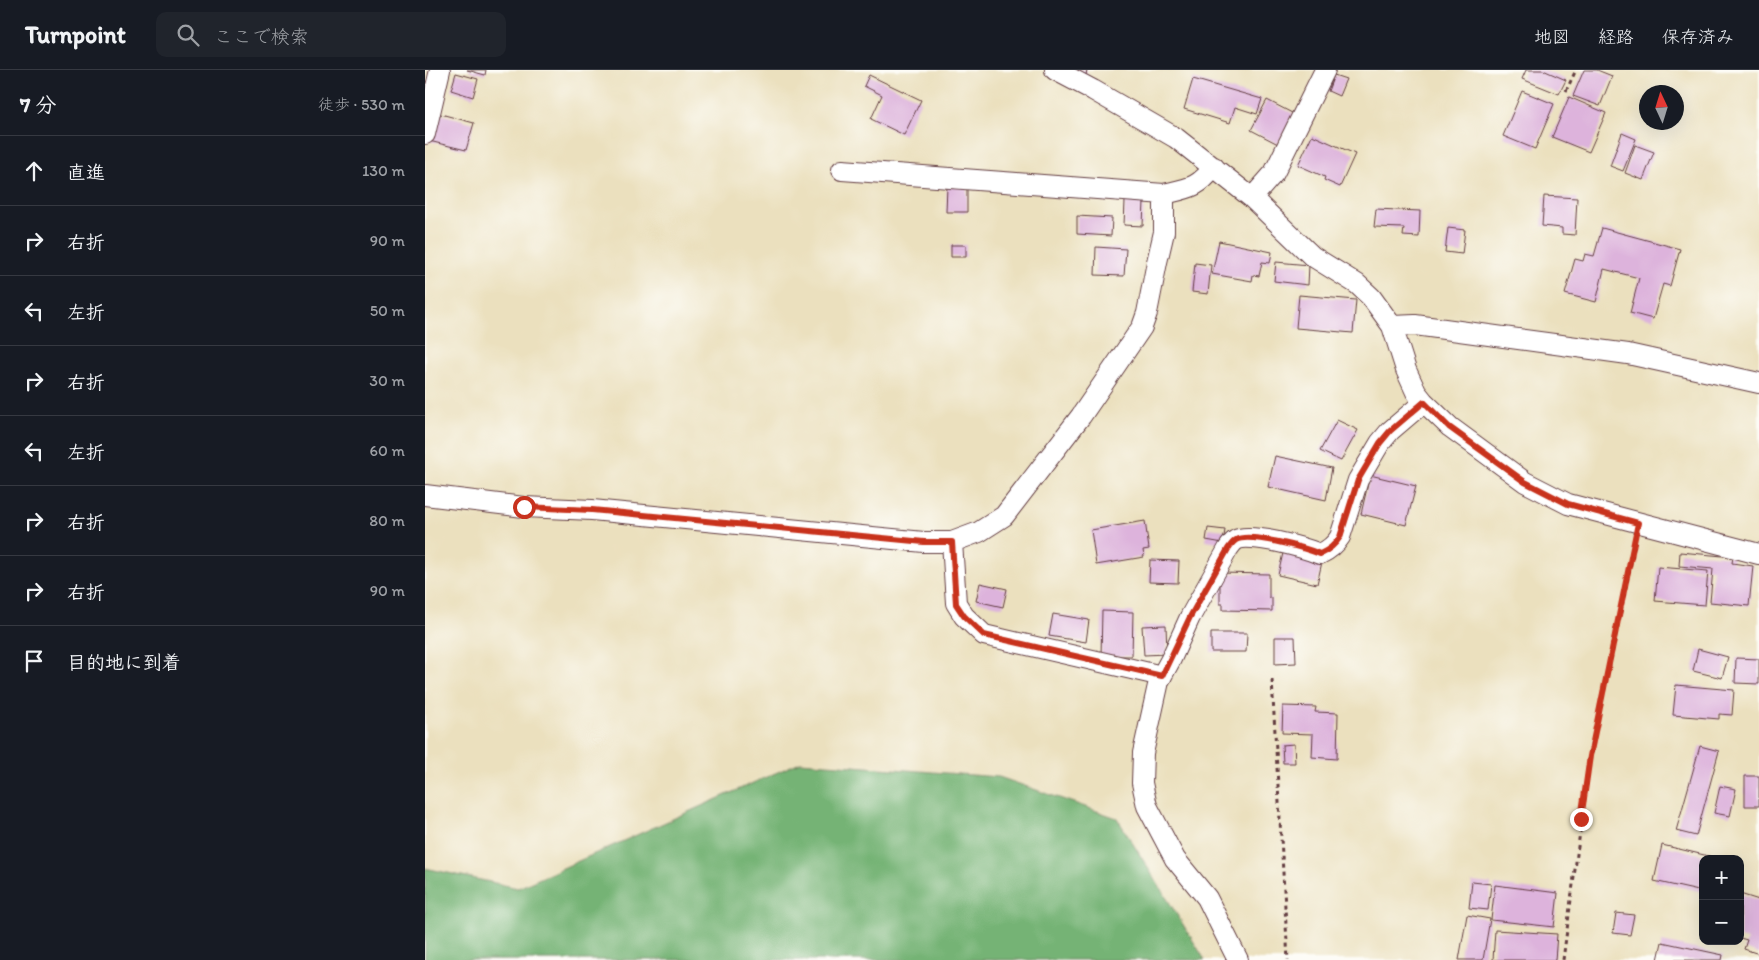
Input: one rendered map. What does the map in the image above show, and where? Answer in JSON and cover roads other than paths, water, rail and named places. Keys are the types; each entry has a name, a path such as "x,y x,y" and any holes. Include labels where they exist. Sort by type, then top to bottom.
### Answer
{"street":[{"path":"425,134 440,70"},
{"path":"1055,70 1176,138 1253,198 1312,256 1357,284 1371,297 1392,326 1406,370 1416,392 1424,402 1449,427 1525,482 1568,504 1759,554"},
{"path":"1253,198 1274,173 1325,70"},
{"path":"842,170 1164,194 1179,191 1202,182 1214,167"},
{"path":"425,495 524,507 592,510 924,542 952,542 979,532 1004,516 1081,416 1138,334 1147,313 1165,232 1164,194"},
{"path":"1392,326 1415,325 1628,354 1759,383"},
{"path":"1238,960 1207,898 1175,859 1147,806 1142,783 1143,753 1159,681 1190,617 1228,549 1236,540 1245,537 1255,538 1305,548 1320,554 1327,551 1340,537 1358,480 1380,443 1390,431 1424,402"},
{"path":"952,542 956,604 964,616 984,635 1162,676"}]}
